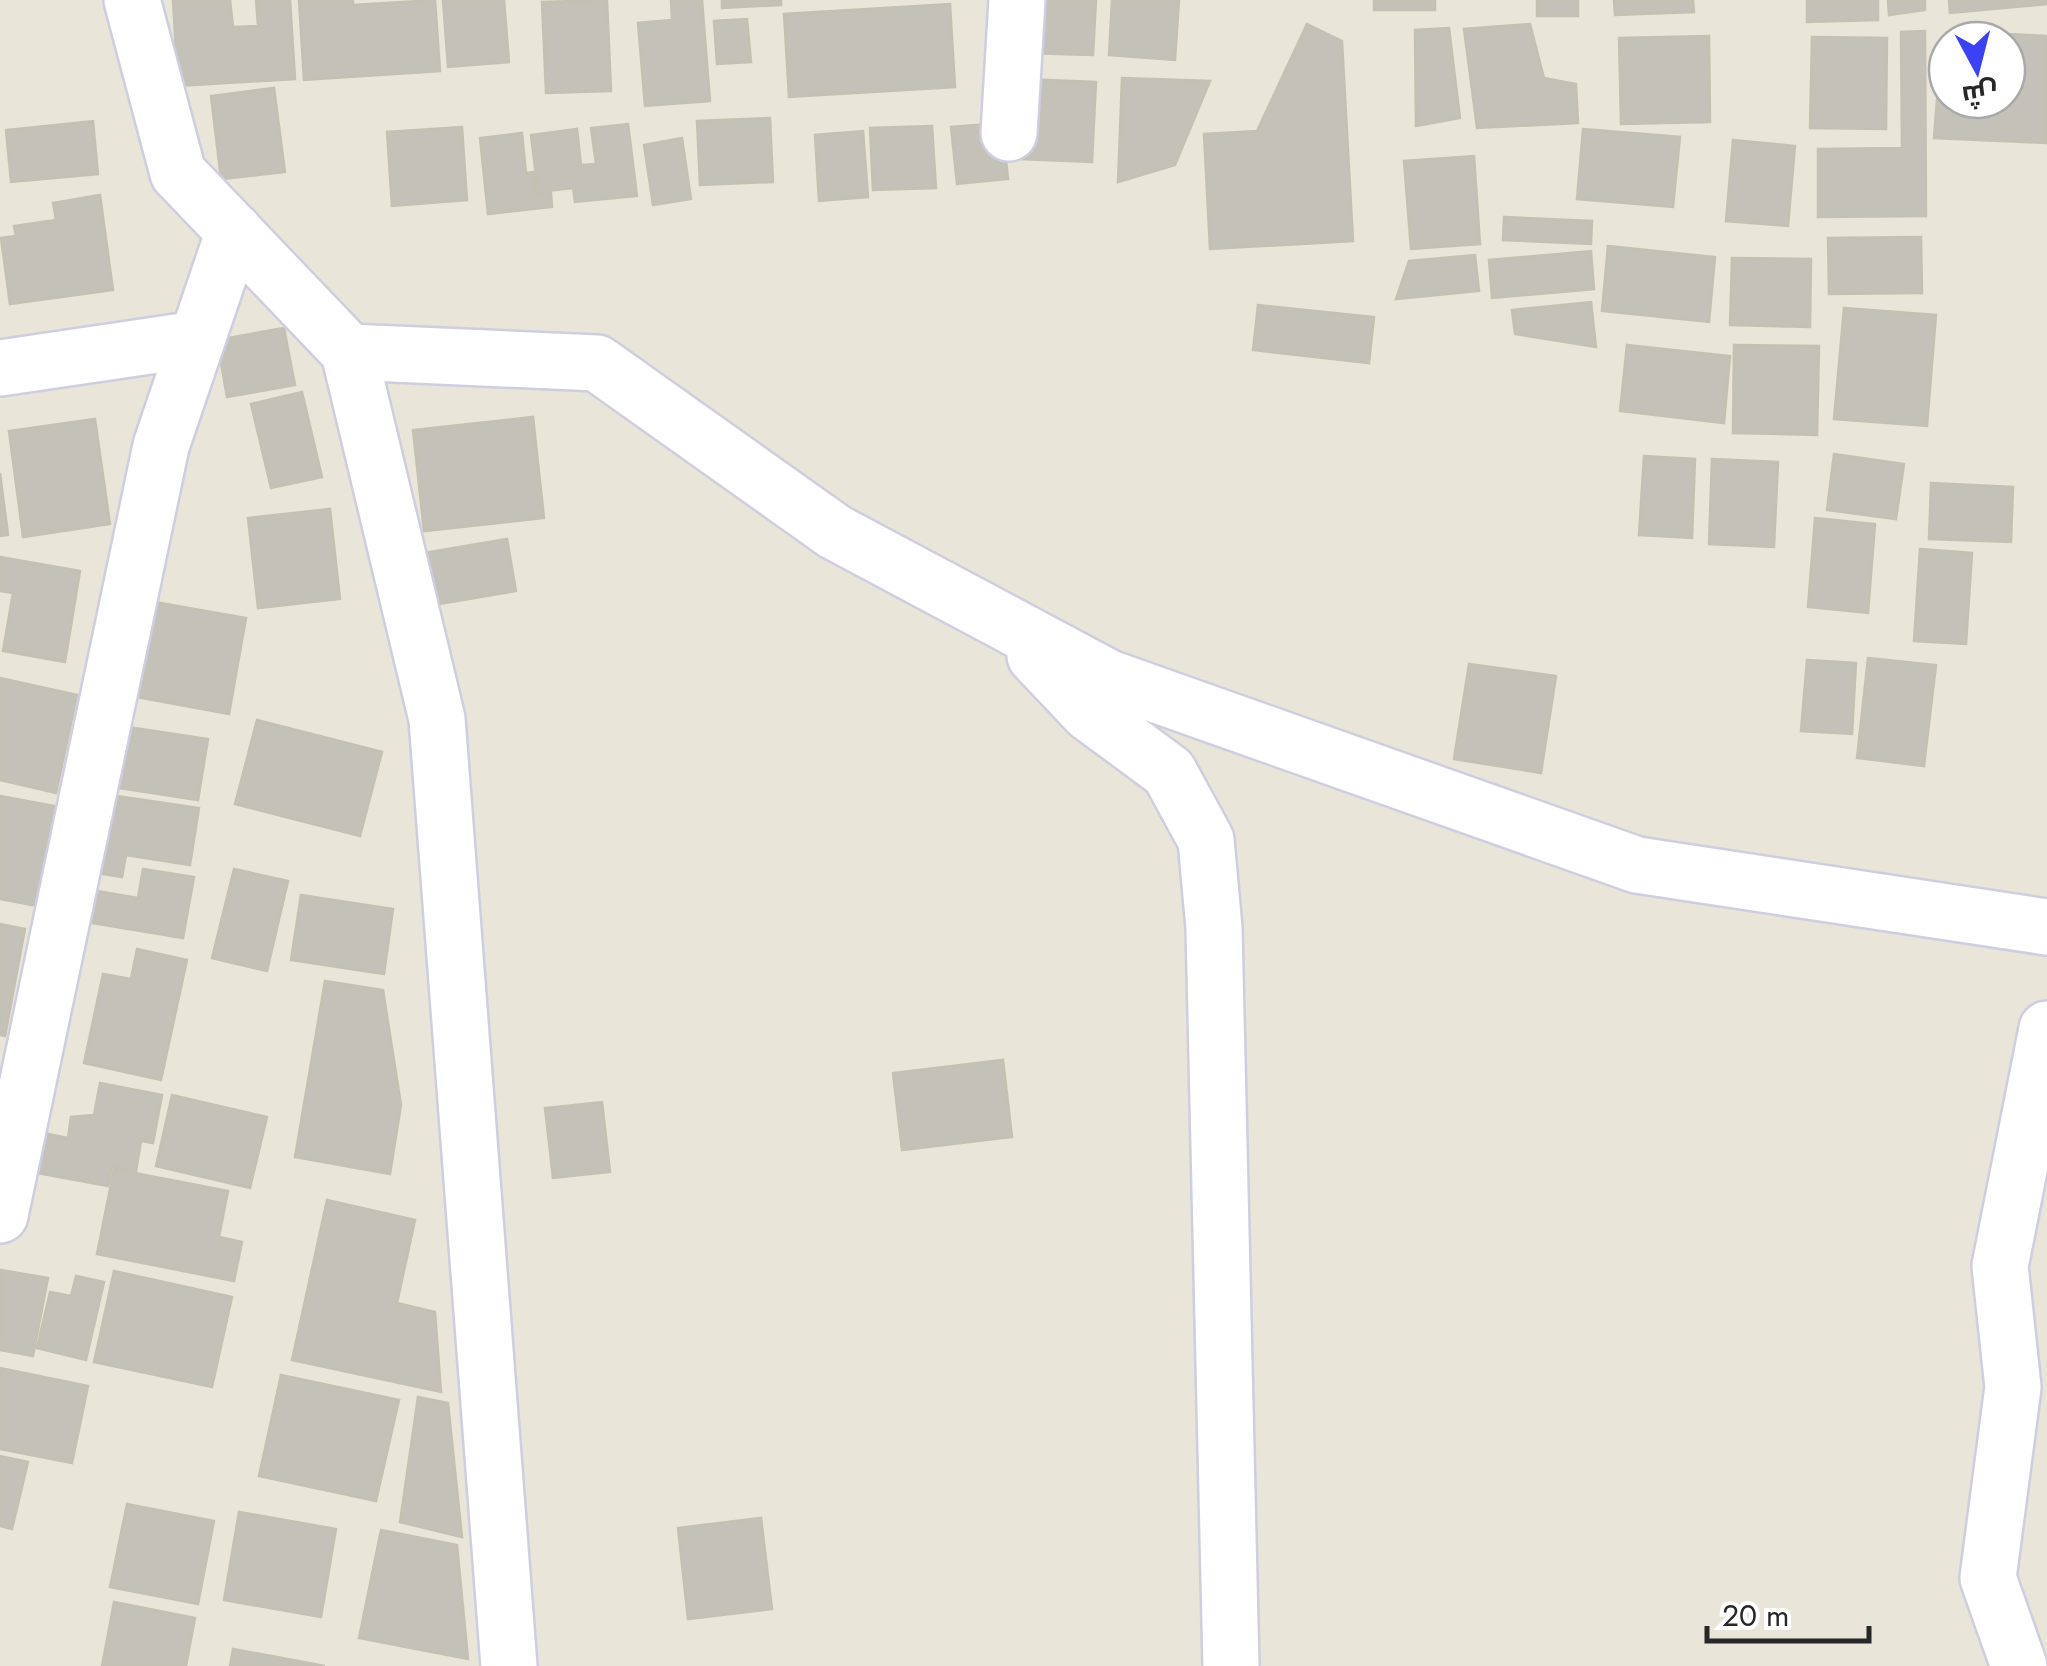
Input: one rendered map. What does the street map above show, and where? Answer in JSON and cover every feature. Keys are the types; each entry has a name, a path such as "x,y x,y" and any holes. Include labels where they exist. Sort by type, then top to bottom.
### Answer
{"street":[{"path":"132,0 178,173 349,352 437,720 509,1666"},
{"path":"1009,132 1017,0"},
{"path":"0,1215 161,446 234,232"},
{"path":"0,368 197,340"},
{"path":"349,352 597,363 835,532 1109,678 1637,865 2047,927"},
{"path":"1000,620 1089,713 1169,772 1206,840 1214,928 1231,1666"},
{"path":"2019,1666 1988,1578 2013,1386 2000,1266 2047,1029"}],"building":[{"path":"173,0 230,0 233,27 258,26 256,0 290,0 295,79 178,86"},
{"path":"299,0 353,0 353,5 435,0 440,71 304,80"},
{"path":"443,0 504,0 509,62 448,67"},
{"path":"607,0 611,91 546,93 542,2"},
{"path":"671,0 702,0 710,101 645,106 638,23 672,20"},
{"path":"722,0 781,0 781,5 722,8"},
{"path":"1027,0 1096,0 1093,55 1024,53"},
{"path":"1112,0 1179,0 1175,60 1109,55"},
{"path":"1374,0 1435,0 1435,10 1374,10"},
{"path":"1537,0 1578,0 1578,16 1537,16"},
{"path":"1614,0 1693,0 1694,12 1615,15"},
{"path":"1807,0 1878,0 1878,20 1807,22"},
{"path":"1888,0 1925,0 1925,10 1889,15"},
{"path":"1949,0 2047,0 2047,4 1950,13"},
{"path":"950,4 955,87 789,97 784,14"},
{"path":"747,19 751,62 717,64 714,21"},
{"path":"1307,24 1342,41 1353,241 1210,249 1204,134 1257,131"},
{"path":"1530,24 1544,78 1576,84 1578,123 1477,128 1464,29"},
{"path":"1449,28 1460,118 1416,126 1415,30"},
{"path":"1925,31 1926,216 1818,217 1818,149 1902,148 1901,32"},
{"path":"2027,35 2047,36 2047,143 1934,138 1935,120 2027,120"},
{"path":"1709,36 1710,122 1621,124 1619,38"},
{"path":"1812,37 1887,38 1886,129 1810,128"},
{"path":"1122,78 1210,81 1175,165 1118,182"},
{"path":"1023,79 1096,82 1092,162 1020,159"},
{"path":"274,88 285,172 221,179 211,96"},
{"path":"770,118 773,182 700,185 697,121"},
{"path":"93,121 98,174 11,182 6,130"},
{"path":"1002,123 1008,179 957,184 951,127"},
{"path":"628,124 637,196 575,202 573,188 538,192 531,135 577,129 581,165 596,164 591,128"},
{"path":"932,126 936,188 873,190 870,128"},
{"path":"462,127 467,200 392,206 387,132"},
{"path":"1583,129 1680,137 1673,207 1577,199"},
{"path":"863,131 868,197 819,201 815,135"},
{"path":"522,133 526,173 534,172 536,194 551,193 552,207 488,214 480,138"},
{"path":"682,138 691,199 653,205 644,145"},
{"path":"1733,140 1795,146 1788,226 1726,221"},
{"path":"1474,156 1480,244 1411,249 1404,161"},
{"path":"100,195 113,290 10,304 1,238 16,236 14,226 56,220 53,203"},
{"path":"1504,217 1592,221 1591,244 1503,240"},
{"path":"1921,237 1922,293 1829,294 1828,238"},
{"path":"1608,246 1715,257 1709,322 1602,311"},
{"path":"1591,251 1594,289 1492,298 1489,260"},
{"path":"1475,255 1479,291 1396,299 1409,261"},
{"path":"1732,258 1811,259 1810,327 1730,325"},
{"path":"1591,302 1596,347 1515,334 1512,310"},
{"path":"1258,305 1374,317 1369,363 1253,350"},
{"path":"1844,308 1936,315 1927,426 1834,419"},
{"path":"284,328 295,385 227,397 217,340"},
{"path":"1627,345 1730,356 1724,423 1620,411"},
{"path":"1734,345 1819,346 1817,435 1733,433"},
{"path":"302,392 322,477 271,488 251,404"},
{"path":"533,417 544,518 424,531 413,430"},
{"path":"95,419 110,524 23,537 9,431"},
{"path":"1834,454 1904,464 1896,519 1827,510"},
{"path":"1644,456 1695,459 1692,538 1639,535"},
{"path":"1712,459 1778,462 1774,547 1709,544"},
{"path":"0,473 8,535 0,536"},
{"path":"1931,483 2013,487 2011,542 1929,539"},
{"path":"330,509 340,599 258,608 248,518"},
{"path":"1815,518 1875,524 1868,613 1808,607"},
{"path":"507,539 516,591 433,605 424,553"},
{"path":"1920,549 1972,553 1966,644 1914,641"},
{"path":"0,557 80,571 65,662 3,651 13,593 0,591"},
{"path":"149,601 246,618 229,714 131,696"},
{"path":"1868,658 1936,665 1924,766 1857,758"},
{"path":"1807,660 1856,663 1852,734 1801,731"},
{"path":"1469,664 1556,676 1541,773 1454,759"},
{"path":"0,678 77,695 56,793 0,780"},
{"path":"257,720 382,752 360,836 235,804"},
{"path":"128,727 208,739 198,800 119,788"},
{"path":"103,794 199,808 190,865 126,855 122,877 91,872"},
{"path":"0,796 60,807 43,907 0,899"},
{"path":"143,869 194,877 183,938 86,922 91,890 138,898"},
{"path":"234,869 288,881 267,971 212,958"},
{"path":"301,895 393,909 384,974 291,960"},
{"path":"0,924 25,929 5,1036 0,1035"},
{"path":"137,949 187,960 161,1080 84,1063 103,974 131,979"},
{"path":"325,981 383,990 401,1105 390,1174 295,1157"},
{"path":"1003,1060 1012,1137 902,1150 893,1073"},
{"path":"100,1083 162,1095 153,1143 141,1141 136,1171 112,1167 108,1186 21,1170 28,1130 68,1138 71,1117 94,1115"},
{"path":"172,1095 267,1117 250,1188 156,1166"},
{"path":"602,1102 610,1172 553,1178 545,1108"},
{"path":"114,1169 228,1191 219,1237 242,1242 234,1281 97,1254"},
{"path":"327,1200 415,1220 397,1303 435,1312 441,1392 292,1360"},
{"path":"1,1270 48,1278 33,1356 0,1350"},
{"path":"114,1271 232,1297 212,1387 94,1362"},
{"path":"76,1276 104,1282 86,1360 37,1348 50,1292 71,1296"},
{"path":"0,1368 88,1386 72,1463 0,1449"},
{"path":"281,1375 399,1400 376,1501 259,1476"},
{"path":"418,1397 448,1403 462,1537 400,1522"},
{"path":"0,1456 28,1462 12,1529 0,1526"},
{"path":"127,1504 214,1521 198,1604 110,1587"},
{"path":"239,1512 336,1529 321,1617 224,1600"},
{"path":"761,1518 772,1609 688,1619 678,1528"},
{"path":"381,1530 457,1545 468,1659 359,1638"},
{"path":"114,1602 195,1618 186,1666 102,1666"},
{"path":"233,1649 325,1666 230,1666"}]}
